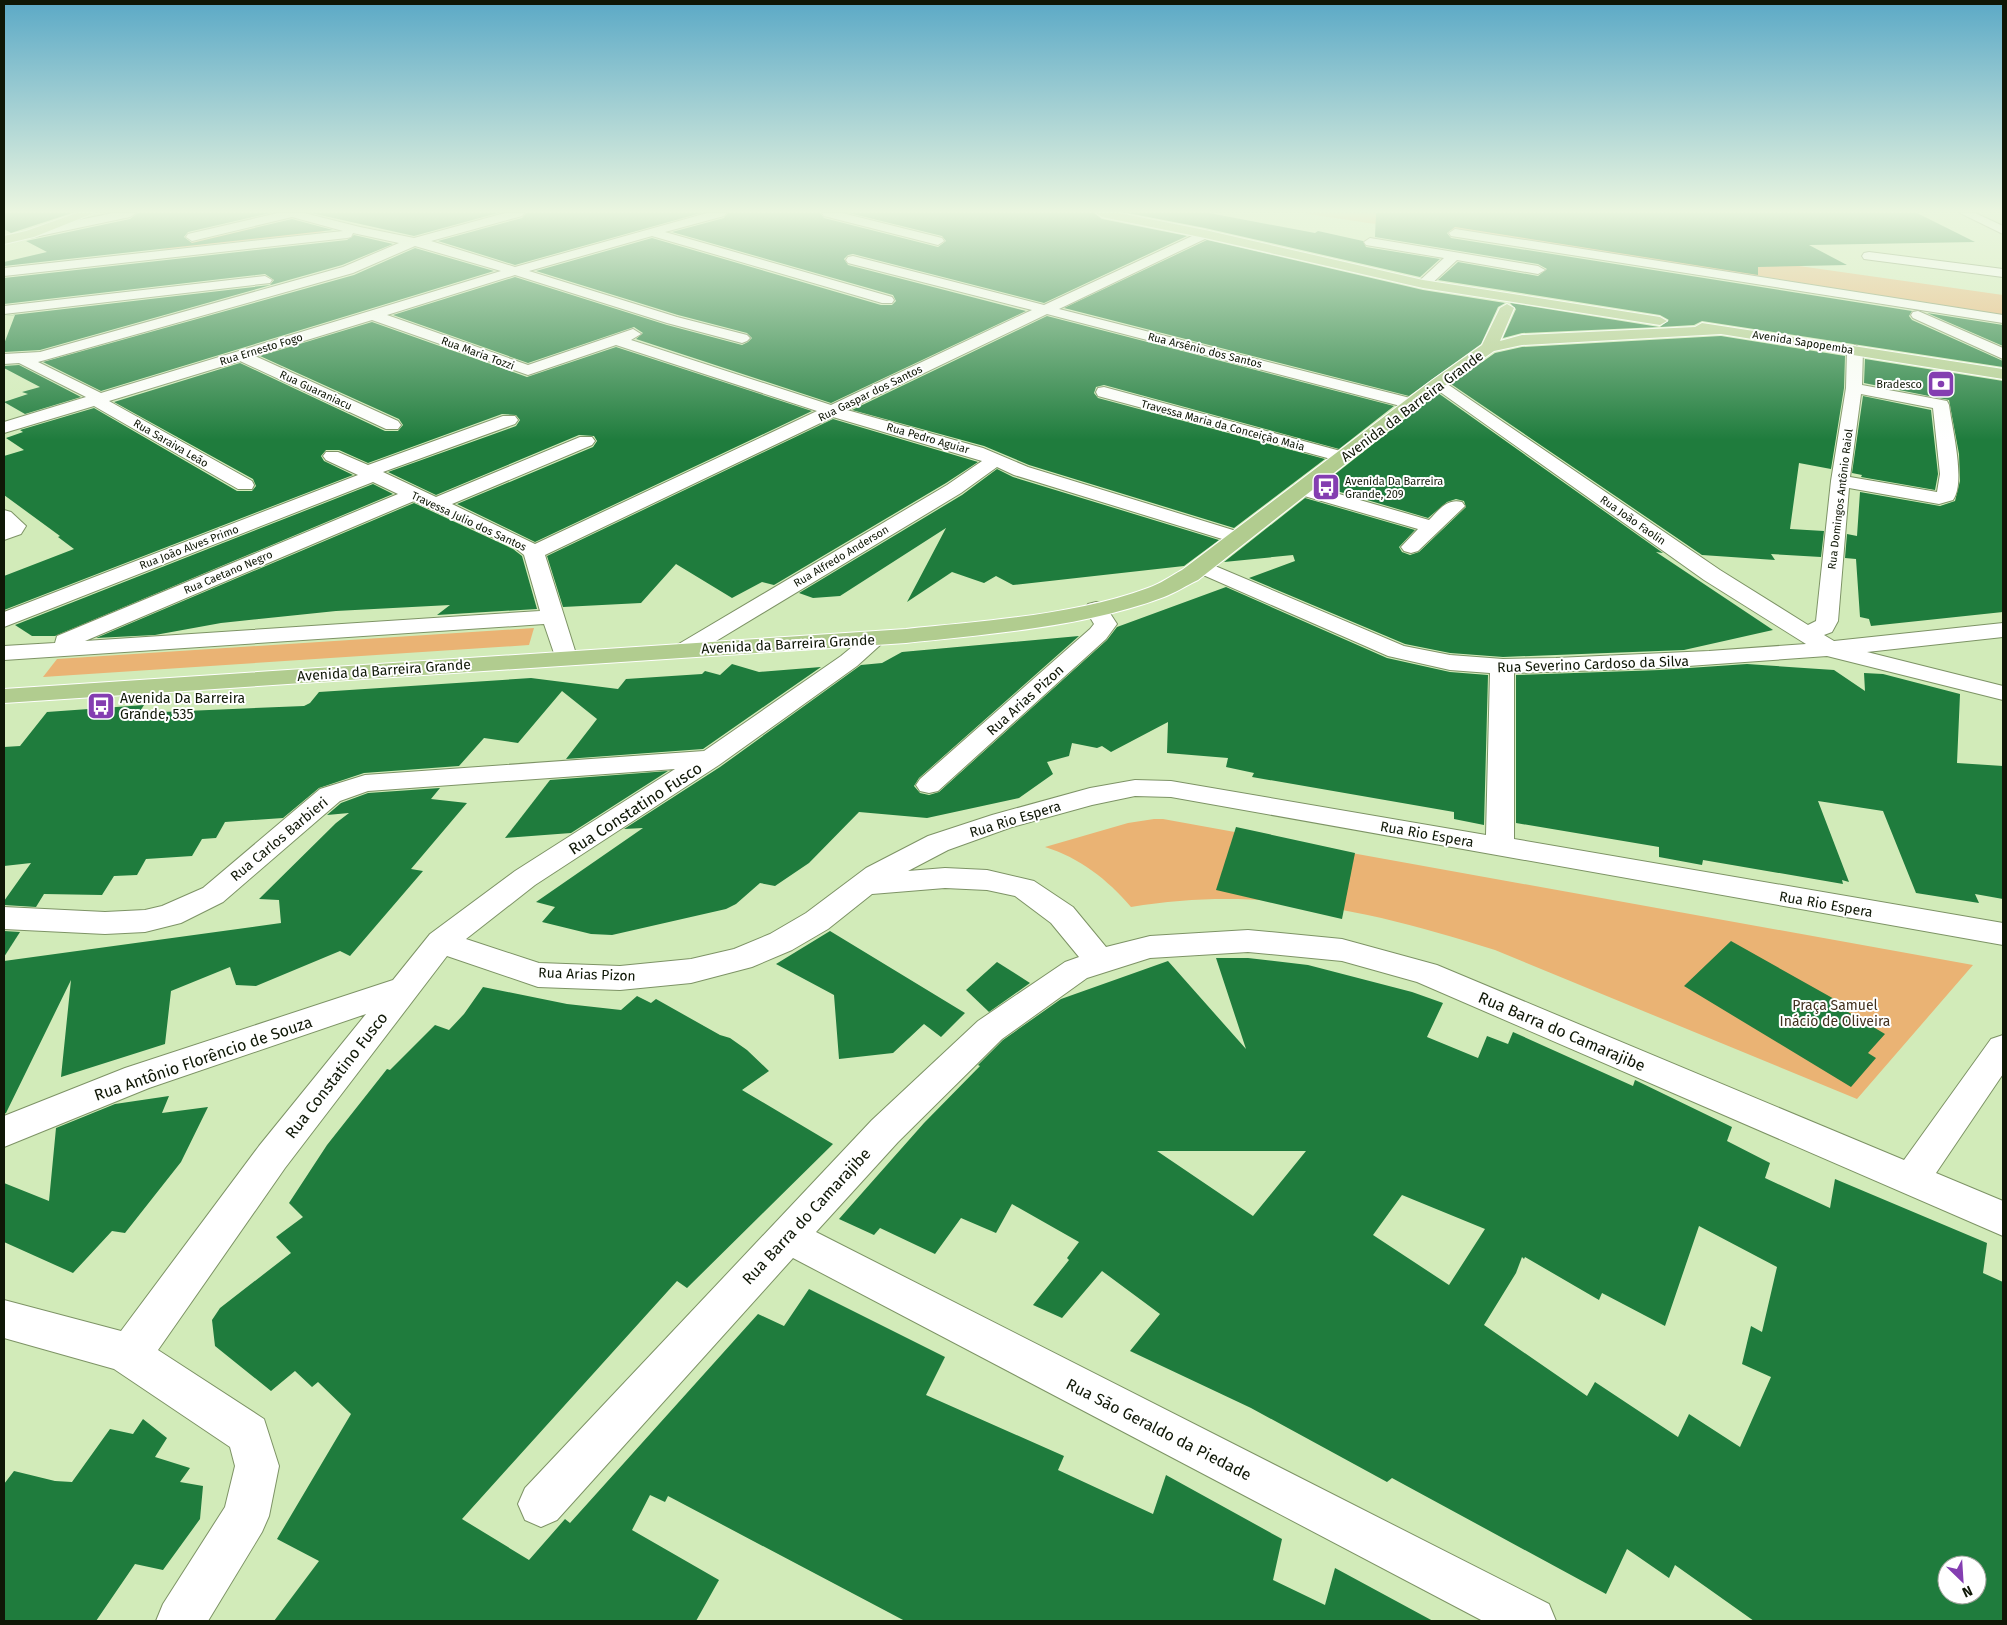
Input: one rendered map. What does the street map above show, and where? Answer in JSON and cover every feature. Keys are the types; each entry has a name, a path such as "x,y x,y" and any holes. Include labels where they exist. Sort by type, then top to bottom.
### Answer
{"main road":[{"path":"1450,289 1538,303 1657,327"},
{"path":"1491,296 1507,308 1538,303"},
{"name":"Avenida da Barreira Grande","path":"1489,348 1507,308"},
{"name":"Avenida da Barreira Grande","path":"4,696 566,657 877,638 998,626 1113,607 1158,592 1201,567 1437,384 1489,348 1512,342 1536,339 1657,327 1721,330"},
{"path":"1498,329 1513,336 1536,339"},
{"name":"Avenida Sapopemba","path":"1721,330 2003,374"}],"street":[{"path":"4,310 186,289"},
{"path":"4,368 282,289"},
{"name":"Rua Ernesto Fogo","path":"4,428 457,289"},
{"path":"569,289 672,320 742,338"},
{"path":"848,289 887,300"},
{"name":"Rua Arsênio dos Santos","path":"967,289 1412,404"},
{"name":"Rua Gaspar dos Santos","path":"534,552 1089,289"},
{"path":"1806,289 2003,319"},
{"path":"1889,302 2003,354"},
{"name":"Rua Maria Tozzi","path":"373,314 527,370 616,340"},
{"path":"616,340 672,320"},
{"name":"Rua Pedro Aguiar","path":"616,340 833,411 977,452 1021,471 1238,538"},
{"name":"Rua Domingos Antônio Raiol","path":"1806,634 1824,627 1827,622 1840,481 1854,388 1854,350"},
{"name":"Rua Guaraniacu","path":"240,355 392,425"},
{"path":"4,359 34,360"},
{"name":"Rua Saraiva Leão","path":"34,360 94,395 102,404 245,485"},
{"name":"Rua João Faolin","path":"1437,384 1712,575 1832,650"},
{"path":"1840,481 1926,497 1939,498 1946,496 1949,474 1941,406 1932,402 1854,388"},
{"name":"Travessa Maria da Conceição Maia","path":"1104,392 1342,457"},
{"name":"Rua João Alves Primo","path":"4,620 509,420"},
{"path":"436,504 586,441"},
{"name":"Travessa Julio dos Santos","path":"332,456 521,542 534,552 552,617 566,657"},
{"name":"Rua Alfredo Anderson","path":"685,650 954,489 995,460"},
{"path":"1302,489 1432,527"},
{"name":"Rua Caetano Negro","path":"42,650 414,494"},
{"path":"1411,547 1455,506"},
{"name":"Rua Severino Cardoso da Silva","path":"1201,567 1396,651 1425,660 1455,665 1502,668 1704,660 1832,650 2003,630"},
{"name":"Rua Arias Pizon","path":"929,785 1098,634 1106,624 1096,609"},
{"path":"6,655 42,650 552,617"},
{"name":"Rua Constatino Fusco","path":"129,1355 272,1158 441,942 525,878 710,759 850,661 877,638"},
{"path":"1832,650 2003,693"},
{"path":"1500,847 1502,668"},
{"name":"Rua Carlos Barbieri","path":"4,918 105,923 145,920 170,915 213,895 330,795 365,783 710,759"},
{"name":"Rua Rio Espera","path":"865,884 891,866 938,843 1010,818 1090,797 1135,788 1171,789 2003,934"},
{"path":"865,884 945,878 986,880 1024,888 1062,915 1100,962"},
{"name":"Rua Arias Pizon","path":"441,942 538,975 620,978 691,971 741,959 781,942 817,921 865,884"},
{"name":"Rua Barra do Camarajibe","path":"542,1504 884,1131 990,1030 1076,970 1150,947 1248,941 1342,950 1426,973 2003,1219"},
{"name":"Rua Antônio Florêncio de Souza","path":"4,1132 137,1078 403,989"},
{"path":"1911,1179 2003,1048"},
{"name":"Rua São Geraldo da Piedade","path":"787,1236 1532,1621"},
{"path":"4,1319 108,1346 129,1355 249,1434 257,1466 246,1516 180,1621"}],"green space":[{"path":"1834,289 1960,289 2003,295 2003,315"},
{"path":"534,628 529,645 43,677 57,659"},
{"name":"Praça Samuel Inácio de Oliveira","path":"1163,819 1973,965 1857,1099 1495,950 1360,913 1316,906 1226,899 1179,901 1131,907 1112,887 1081,863 1045,847 1128,823"}],"building":[{"path":"4,289 136,289 4,304"},
{"path":"237,289 257,289 40,350 4,352 4,344 15,315 4,316"},
{"path":"305,289 436,289 101,391 43,362"},
{"path":"477,289 552,289 667,325 742,345 752,338 747,333 678,315 594,289 826,289 881,305 892,305 896,301 893,295 871,289 940,289 1026,311 831,403 636,339 643,333 634,327 528,363 393,315"},
{"path":"989,289 1074,289 1044,303"},
{"path":"1104,289 1418,289 1505,303 1498,307 1481,344 1409,396 1064,308"},
{"path":"1494,289 1772,289 1912,311 1909,316 1912,320 2003,361 2003,367 1702,321 1694,325 1660,327 1669,320 1660,315"},
{"path":"1510,303 1659,327 1522,333 1503,338 1516,309"},
{"path":"1927,313 2003,325 2003,346"},
{"path":"1047,316 1394,406 1339,449 1104,385 1096,387 1094,393 1098,398 1325,459 1234,528 1029,465 984,446 852,410"},
{"path":"372,322 527,377 616,347 812,411 535,542 457,504 593,447 597,441 594,436 579,435 436,495 388,472 516,426 520,420 516,415 502,414 368,463 339,450 326,450 321,456 324,461 353,475 4,610 4,576 74,549 58,537 60,536 4,495 4,456 24,450 6,438 23,432 20,430 94,408 237,491 252,491 256,486 253,479 114,402 240,363 385,431 398,431 403,425 399,419 260,356"},
{"path":"1721,336 1845,356 1844,388 1831,469 1799,463 1790,529 1824,531 1821,557 1771,554 1775,560 1702,555 1451,384 1495,353 1522,347"},
{"path":"1865,359 2003,381 2003,612 1871,626 1869,619 1860,617 1856,559 1845,558 1847,534 1857,536 1860,492 1940,506 1955,501 1960,481 1959,454 1949,400 1864,383"},
{"path":"19,365 81,397 25,414 4,402 28,394 22,392 40,387 4,368 4,366"},
{"path":"1438,393 1663,553 1656,552 1773,630 1684,650 1503,657 1450,653 1405,644 1249,578 1295,561 1293,555 1224,562 1305,498 1415,530 1399,547 1402,552 1410,555 1419,552 1466,507 1464,501 1456,499 1447,502 1428,518 1320,486"},
{"path":"1863,396 1931,410 1938,474 1935,490 1861,477 1862,475 1852,473"},
{"path":"833,419 978,462 774,585 762,582 732,598 676,564 641,603 563,607 547,556"},
{"path":"997,469 1013,477 1219,540 1184,566 1013,585 996,576 984,583 952,572 907,602 946,528 840,596 813,598 799,593 962,495"},
{"path":"373,484 393,494 55,636 32,636 15,625"},
{"path":"414,503 513,549 522,556 537,609 437,615 450,605 336,611 221,623 155,635 96,638"},
{"path":"1226,587 1387,658 1450,672 1488,675 1484,825 1454,819 1454,812 1252,777 1254,773 1226,767 1228,758 1167,753 1168,722 1111,752 1102,746 1097,748 1072,743 1069,756 1047,762 1053,774 1019,798 927,818 859,812 809,863 775,886 760,883 736,904 726,909 612,935 591,934 542,922 555,907 536,902 643,828 624,829 720,767 861,665 882,663 902,652 1079,636 919,778 914,786 920,793 929,795 939,792 1107,640 1117,627"},
{"path":"732,664 759,672 821,667 703,749 566,759 597,719 562,691 518,743 484,738 459,766 364,773 319,788 283,818 225,822 216,838 202,839 192,856 146,859 137,875 114,876 102,895 44,894 36,907 4,905 4,901 31,863 4,866 4,747 20,746 47,712 144,705 139,713 304,706 310,703 319,692 531,678 618,689 626,679 702,674 705,671 720,675"},
{"path":"1747,664 1834,670 1865,691 1864,673 1883,674 1960,694 1957,763 2003,766 2003,899 1975,894 1979,903 1916,893 1883,811 1818,801 1849,882 1842,880 1843,884 1703,860 1702,865 1659,857 1659,847 1516,823 1516,675 1660,670"},
{"path":"668,771 571,833 505,838 550,780"},
{"path":"440,788 431,799 467,803 411,869 423,871 350,956 340,951 256,986 236,985 230,967 171,991 165,1044 61,1077 71,980 4,1114 4,961 281,923 279,900 259,899 336,823 349,813 327,815 341,803 368,793"},
{"path":"1236,827 1355,853 1342,919 1216,890"},
{"path":"4,931 20,932 4,957"},
{"path":"830,931 965,1013 941,1037 924,1024 893,1053 839,1059 834,995 776,964"},
{"path":"1731,941 1836,1000 1833,1003 1885,1034 1868,1053 1876,1058 1851,1087 1684,986"},
{"path":"1216,958 1248,958 1308,965 1412,992 1443,1003 1427,1037 1478,1058 1487,1036 1508,1044 1513,1032 1633,1086 1635,1080 1732,1127 1727,1141 1770,1163 1765,1178 1830,1208 1835,1179 1987,1243 1983,1273 2003,1282 2003,1621 1754,1621 1675,1565 1669,1578 1627,1549 1606,1594 1392,1478 1387,1482 1251,1408 1130,1351 1160,1314 1102,1271 1062,1318 1033,1305 1069,1260 1067,1258 1079,1242 1012,1204 996,1233 961,1218 935,1254 880,1228 874,1235 839,1219 924,1123 1003,1040 1061,999 1168,961 1246,1049","holes":["1157,1151 1306,1151 1253,1216","1402,1195 1485,1229 1449,1285 1373,1235","1699,1226 1777,1267 1762,1332 1751,1326 1742,1364 1771,1377 1740,1447 1689,1414 1678,1437 1595,1382 1587,1396 1484,1325 1516,1273 1522,1257 1524,1259 1525,1257 1599,1300 1602,1293 1665,1326"]},
{"path":"997,962 1030,983 989,1012 966,990"},
{"path":"483,987 567,1004 621,1010 637,996 651,1003 656,999 720,1035 730,1038 747,1050 769,1071 742,1090 833,1144 687,1288 677,1281 462,1519 529,1560 565,1519 570,1523 758,1314 784,1326 809,1289 945,1357 926,1395 1064,1456 1058,1470 1153,1514 1166,1475 1282,1539 1273,1580 1325,1605 1335,1568 1433,1621 905,1621 668,1496 665,1502 650,1495 632,1530 719,1580 696,1621 274,1621 319,1561 277,1539 351,1414 318,1382 312,1387 295,1371 271,1391 215,1346 212,1320 220,1308 291,1253 276,1237 303,1217 289,1203 327,1145 387,1069 390,1070 435,1025 449,1030 464,1014"},
{"path":"169,1096 162,1113 208,1107 181,1162 125,1233 112,1231 73,1273 4,1242 4,1183 49,1201 56,1128 115,1104"},
{"path":"143,1419 167,1438 155,1457 190,1468 180,1482 203,1486 200,1519 163,1570 135,1564 96,1621 4,1621 4,1484 14,1471 55,1481 72,1482 110,1429 133,1434"}],"place":[{"name":"Bradesco","path":"1941,384"},
{"name":"Avenida Da Barreira Grande, 209","path":"1326,487"},
{"name":"Avenida Da Barreira Grande, 535","path":"101,706"}]}
